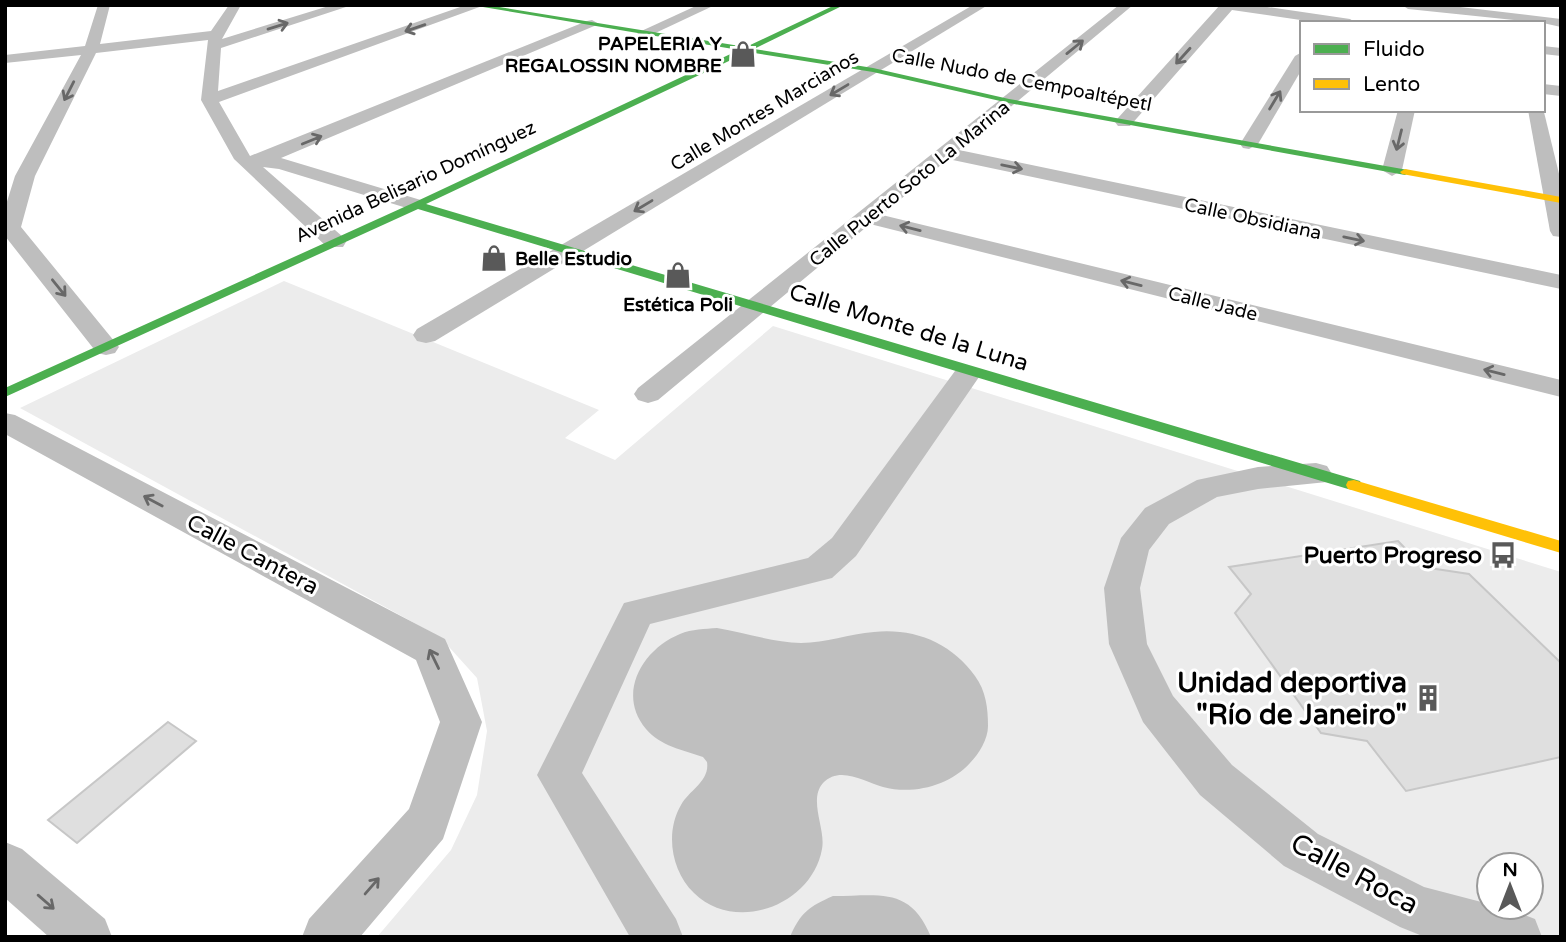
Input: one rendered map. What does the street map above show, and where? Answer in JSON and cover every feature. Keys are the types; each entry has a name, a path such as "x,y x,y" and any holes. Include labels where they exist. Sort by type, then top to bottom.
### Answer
{"street":[{"path":"104,5 91,49 15,177 10,228 106,347"},
{"path":"235,5 214,41 209,100 251,162 335,242"},
{"path":"5,59 91,49 214,41 346,5"},
{"path":"209,100 477,5"},
{"name":"Calle Nudo de Cempoaltépetl","path":"477,5 873,70 1009,101 1557,199"},
{"path":"644,33 709,5"},
{"name":"Avenida Belisario Domínguez","path":"5,393 417,205 841,5"},
{"name":"Calle Montes Marcianos","path":"426,335 982,5"},
{"name":"Calle Puerto Soto La Marina","path":"648,394 1126,5"},
{"path":"1124,122 1227,5 1323,21"},
{"path":"1408,5 1525,16 1561,23"},
{"path":"558,19 581,10"},
{"path":"251,162 592,24"},
{"path":"1249,144 1300,59"},
{"path":"1392,170 1406,112"},
{"path":"1537,112 1551,136 1561,232"},
{"name":"Calle Obsidiana","path":"945,153 1561,282"},
{"name":"Calle Monte de la Luna","path":"251,162 417,205 1561,547"},
{"name":"Calle Jade","path":"866,217 1561,389"},
{"name":"Calle Cantera","path":"5,422 431,650 461,722 427,823 327,937"},
{"name":"Calle Roca","path":"1316,474 1258,478 1208,488 1157,516 1133,547 1122,588 1128,644 1158,709 1216,780 1301,850 1417,910 1517,937"},
{"path":"5,866 87,937"}],"shaded area":[{"path":"284,281 599,410 565,438 615,460 773,326 1561,572 1561,937 377,937 451,850 477,795 487,731 477,678 440,637 20,408"},
{"path":"717,628 801,643 889,631 918,635 931,640 955,655 979,682 988,713 985,741 977,755 961,771 930,787 894,789 853,776 837,775 830,778 823,783 817,798 822,849 815,869 804,885 788,898 770,907 750,912 730,911 711,905 694,893 680,874 672,839 673,827 681,805 705,775 707,762 703,757 658,740 646,729 637,715 633,701 638,674 655,650 685,632"}],"building":[{"name":"Unidad deportiva \"Río de Janeiro\"","path":"1398,541 1423,567 1469,574 1561,663 1561,757 1406,791 1367,741 1321,733 1235,613 1251,594 1229,567"},
{"path":"168,722 196,741 77,843 48,820"}],"waterway":[{"path":"658,937 559,775 637,613 819,569 844,547 965,377"},
{"path":"815,937 833,921 892,921 906,937"}],"traffic: fast":[{"path":"474,5 873,70 1009,101 1405,172"},
{"path":"5,393 417,205 841,5"},
{"path":"417,205 1354,485"}],"traffic: slow":[{"path":"1405,172 1561,200"},
{"path":"1354,485 1561,547"}],"place":[{"name":"PAPELERIA Y REGALOSSIN NOMBRE","path":"743,54"},
{"name":"Belle Estudio","path":"494,258"},
{"name":"Estética Poli","path":"678,275"},
{"name":"Puerto Progreso","path":"1503,555"},
{"name":"Unidad deportiva \"Río de Janeiro\"","path":"1428,698"}]}
